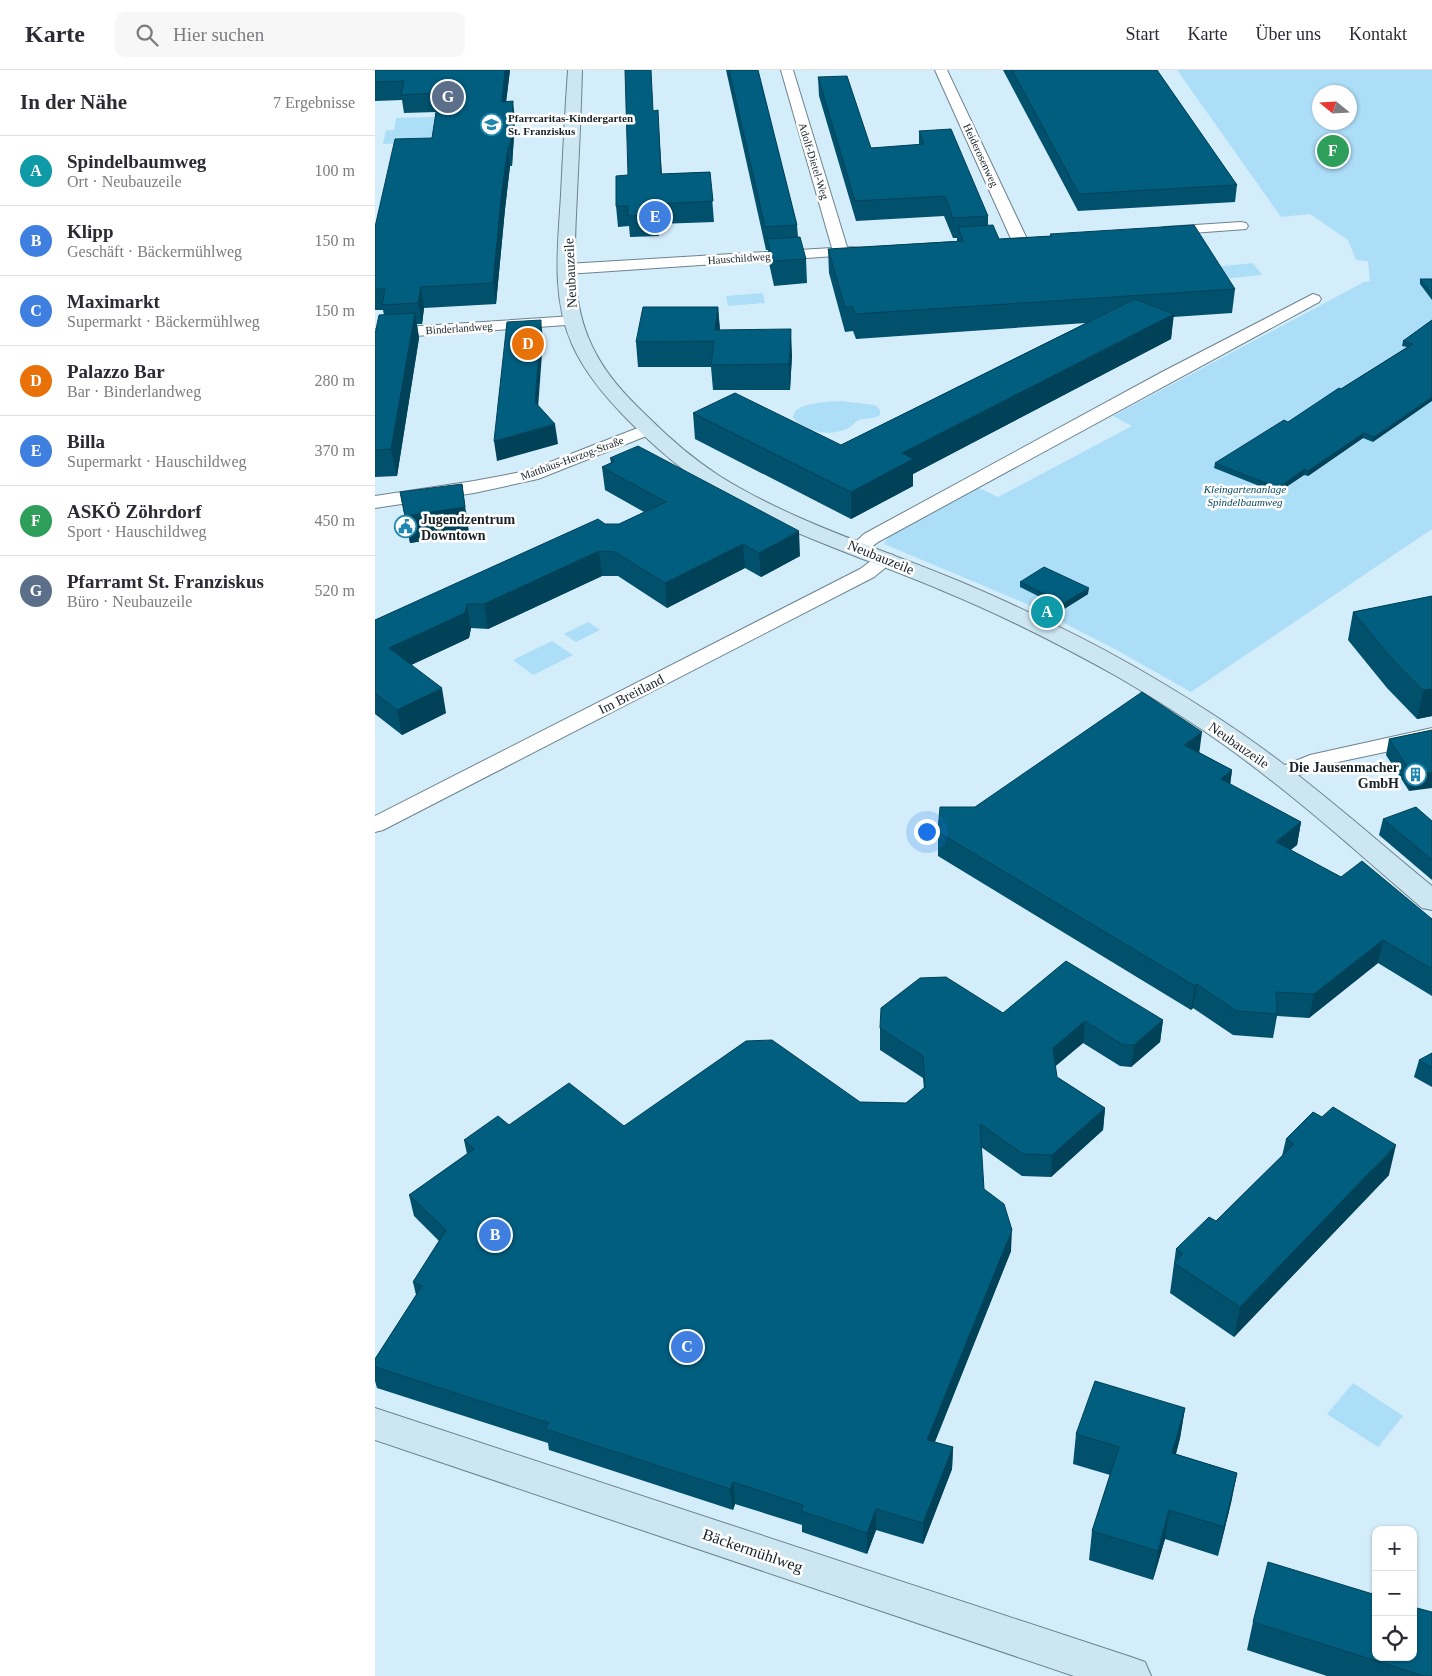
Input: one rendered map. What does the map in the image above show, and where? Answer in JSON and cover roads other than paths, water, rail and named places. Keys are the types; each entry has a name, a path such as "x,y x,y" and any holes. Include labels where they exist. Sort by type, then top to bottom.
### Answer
{"street":[{"name":"Neubauzeile","path":"575,70 567,270 568,294 573,320 581,343 611,390 649,429 690,465 757,505 795,523 886,559 1039,626 1106,661 1223,732 1281,775 1432,901"},
{"name":"Adolf-Dietel-Weg","path":"787,70 841,252"},
{"name":"Heiderosenweg","path":"941,70 1026,240 1000,242"},
{"path":"1148,232 1241,226"},
{"name":"Hauschildweg","path":"567,270 873,250"},
{"path":"859,548 871,538 1160,380 1313,299"},
{"name":"Binderlandweg","path":"375,334 573,320"},
{"name":"Matthäus-Herzog-Straße","path":"375,502 474,487 532,475 649,429"},
{"name":"Im Breitland","path":"375,825 867,573 886,559"},
{"path":"1281,775 1318,760 1432,736"},
{"name":"Bäckermühlweg","path":"375,1424 1131,1676"}],"place":[{"name":"Pfarramt St. Franziskus","path":"448,97"},
{"name":"Pfarrcaritas-Kindergarten St. Franziskus","path":"492,124"},
{"name":"ASKÖ Zöhrdorf","path":"1333,151"},
{"name":"Billa","path":"655,217"},
{"name":"Palazzo Bar","path":"528,344"},
{"name":"Jugendzentrum Downtown","path":"405,527"},
{"name":"Spindelbaumweg","path":"1047,612"},
{"name":"Die Jausenmacher GmbH","path":"1415,775"},
{"name":"Klipp","path":"495,1235"},
{"name":"Maximarkt","path":"687,1347"}],"park label":[{"name":"Kleingartenanlage Spindelbaumweg","path":"1245,495"}]}
